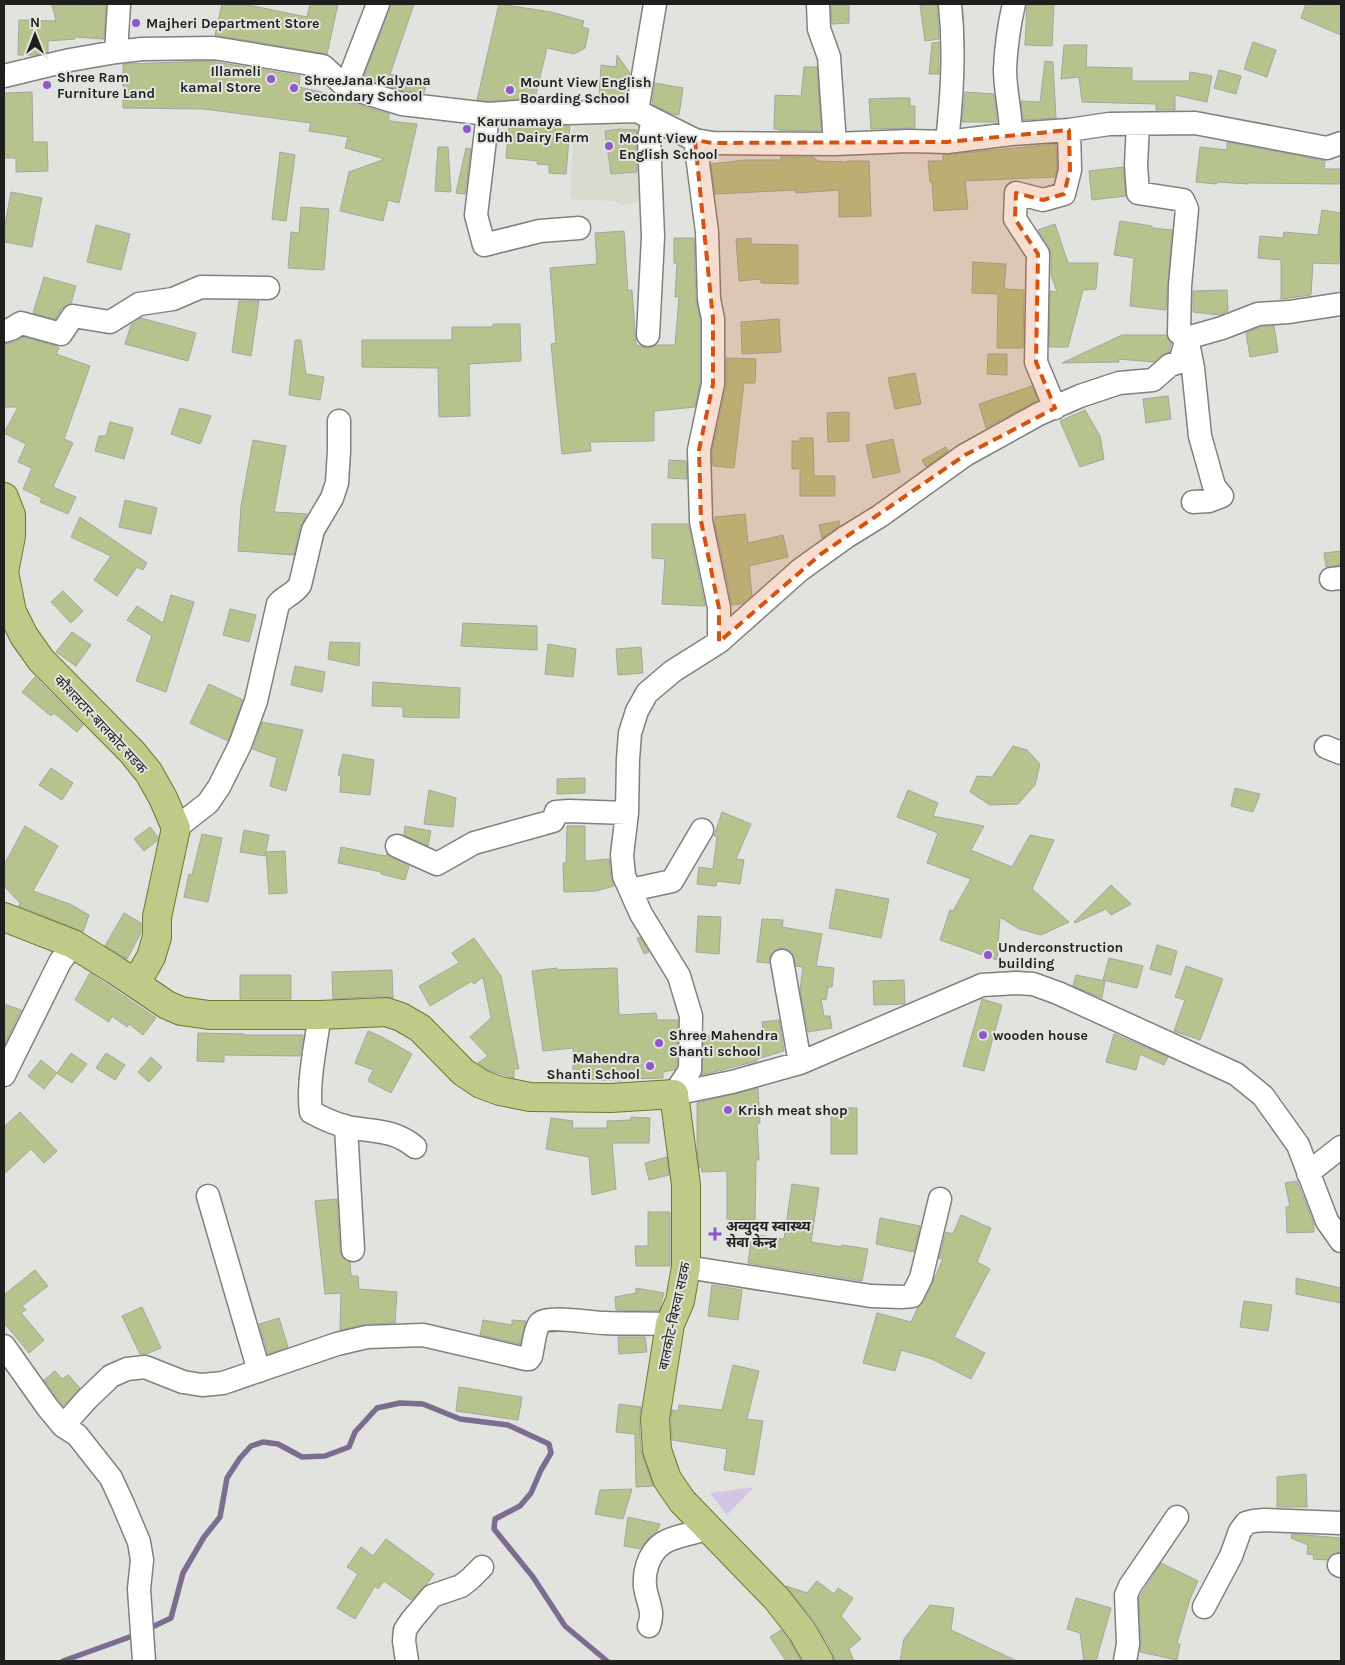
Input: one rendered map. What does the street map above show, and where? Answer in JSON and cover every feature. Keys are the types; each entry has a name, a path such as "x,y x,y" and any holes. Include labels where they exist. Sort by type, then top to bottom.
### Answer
{"main road":[{"name":"कौशलटार-बालकोट सडक","path":"4,497 11,515 11,536 4,572 12,612 24,636 41,660 138,759 164,798 176,828"},
{"path":"136,983 151,957 157,937 157,917 176,828"},
{"path":"4,917 74,944 181,1011 209,1015 320,1015 386,1012 401,1017 420,1028 463,1072 481,1084 500,1091 530,1097 611,1098 674,1094"},
{"name":"बालकोट-बिरुवा सडक","path":"674,1094 686,1185 686,1267 680,1301 670,1324 655,1419 657,1450 667,1479 682,1501 776,1598 802,1631 819,1661"}],"street":[{"path":"116,52 118,4"},
{"path":"346,86 378,4"},
{"path":"648,335 653,236 649,138 645,115 655,4"},
{"path":"818,4 818,29 829,56 835,144"},
{"path":"948,142 954,39 950,4"},
{"path":"1011,134 1011,116 1005,70 1008,31 1014,4"},
{"path":"4,76 70,60 116,52 142,49 214,48 323,66 346,86 402,104 488,114 530,111 645,115 695,140 712,143 835,144 909,141 948,142 1011,134 1069,130 1109,124 1195,123 1327,148 1341,144"},
{"path":"488,114 476,215 484,245 540,231 579,228"},
{"path":"1138,124 1136,166 1138,192 1183,200 1187,210 1180,286 1180,333 1187,338 1193,368 1200,436 1214,486 1222,496 1209,501 1193,502"},
{"path":"1055,408 1036,362 1038,254 1015,219 1016,194 1043,200 1064,194 1070,170 1069,130"},
{"path":"695,140 707,232 709,300 713,319 713,384 699,450 701,521 719,608 719,642"},
{"path":"4,331 11,330 21,323 61,334 73,316 110,322 139,304 173,299 201,287 268,288"},
{"path":"1187,338 1222,328 1258,314 1289,312 1341,304"},
{"path":"674,1094 690,1070 690,1016 679,976 641,914 624,876 622,855 628,814 628,750 630,733 637,711 647,693 673,671 719,642 782,585 821,554 880,516 965,455 1039,414 1080,396 1119,383 1153,380 1170,365 1180,362 1187,338"},
{"path":"176,828 208,803 219,787 240,745 256,701 278,604 300,586 313,530 332,498 340,451 339,421"},
{"path":"397,846 437,864 474,844 553,821 556,812 628,814"},
{"path":"631,890 672,881 702,830"},
{"path":"4,1076 60,962 74,944"},
{"path":"782,961 800,1063"},
{"path":"674,1094 732,1082 800,1063 982,985 1032,984 1076,1001 1236,1074 1263,1096 1298,1145 1327,1221 1341,1241"},
{"path":"320,1015 311,1086 311,1112 323,1119 346,1127 389,1133 405,1139 415,1147"},
{"path":"346,1127 353,1250"},
{"path":"1308,1173 1341,1147"},
{"path":"208,1196 259,1371"},
{"path":"686,1267 871,1296 912,1296 921,1278 940,1199"},
{"path":"63,1426 111,1376 127,1369 145,1367 183,1382 202,1386 259,1371 336,1344 367,1337 423,1335 529,1359 541,1321 576,1320 603,1323 670,1324"},
{"path":"4,1346 48,1408 63,1426 77,1435 111,1478 139,1542 142,1560 139,1589 144,1661"},
{"path":"1125,1661 1128,1644 1126,1596 1130,1586 1177,1517"},
{"path":"1204,1607 1232,1556 1240,1531 1246,1523 1264,1520 1341,1523"},
{"path":"649,1626 652,1619 652,1610 646,1591 645,1574 648,1562 662,1544 708,1528"},
{"path":"406,1661 405,1630 411,1621 432,1596 461,1586 470,1580 482,1567"}],"highlighted area":[{"path":"1069,130 1070,170 1064,194 1043,200 1016,193 1015,219 1038,254 1036,362 1055,408 965,455 821,554 719,642 719,608 701,521 699,450 713,384 713,319 695,140 712,143 947,142"}],"shaded area":[{"name":"Mount View English School","path":"574,119 643,121 648,201 621,205 613,201 570,199"},
{"path":"754,1487 727,1515 710,1493"}],"building":[{"path":"52,4 106,4 104,39 75,37 75,39 48,41 48,52 34,55 18,55 19,20 56,21"},
{"path":"222,4 243,4 307,17 310,4 338,4 327,54 215,35"},
{"path":"391,4 414,4 390,74 427,82 424,93 405,91 363,79"},
{"path":"499,4 551,12 584,21 582,27 589,29 585,48 574,54 547,48 535,98 477,100"},
{"path":"831,4 849,4 849,23 832,24"},
{"path":"937,4 939,39 925,41 920,5"},
{"path":"1027,4 1054,4 1052,46 1025,45"},
{"path":"1306,4 1341,4 1341,35 1301,18"},
{"path":"939,42 939,74 929,74 932,43"},
{"path":"1253,42 1276,50 1267,77 1244,69"},
{"path":"1064,45 1087,45 1086,67 1132,68 1132,81 1189,81 1190,72 1212,76 1207,102 1175,95 1175,110 1156,110 1156,104 1082,102 1079,77 1061,79"},
{"path":"617,55 630,73 626,98 599,99 601,65 616,67"},
{"path":"210,61 300,76 299,87 335,95 342,100 389,114 389,121 417,124 399,203 388,200 383,221 340,211 349,172 385,159 345,148 348,137 309,131 311,123 204,109 123,108 123,64"},
{"path":"1045,61 1053,62 1056,118 1023,120 1021,101 1040,102"},
{"path":"804,67 817,67 821,131 774,129 775,95 801,96"},
{"path":"1219,70 1241,76 1236,94 1214,88"},
{"path":"655,83 683,88 679,115 672,114 652,104"},
{"path":"32,92 33,142 47,142 48,171 16,172 16,158 4,158 4,93"},
{"path":"965,92 994,94 997,122 962,122"},
{"path":"910,98 910,106 915,106 915,128 871,129 869,99"},
{"path":"530,124 570,126 566,174 549,173 549,165 537,164 538,161 506,158 509,126"},
{"path":"620,129 637,130 637,172 611,174 605,131"},
{"path":"1227,142 1325,161 1324,169 1341,169 1341,184 1217,182 1217,184 1196,182 1200,147 1227,150"},
{"path":"1056,144 1057,169 1055,177 965,181 968,209 934,211 928,161 943,161 943,155"},
{"path":"438,147 448,147 451,192 435,191"},
{"path":"466,148 471,149 465,194 456,193"},
{"path":"280,152 295,155 286,221 272,219"},
{"path":"781,157 813,157 818,161 869,161 871,216 839,217 839,190 796,193 796,190 715,194 711,164 745,160 781,160"},
{"path":"1123,167 1126,196 1092,200 1089,171"},
{"path":"11,192 42,198 32,247 4,242 4,230"},
{"path":"301,207 329,209 324,270 288,268 291,232 299,233"},
{"path":"1322,210 1341,213 1339,264 1313,263 1311,295 1281,299 1281,260 1258,258 1260,236 1283,238 1284,232 1318,235"},
{"path":"1120,221 1172,230 1166,310 1130,306 1134,258 1114,255"},
{"path":"1055,224 1068,263 1098,263 1096,289 1083,290 1068,347 1049,347 1050,291 1057,292 1051,275 1049,247 1038,230"},
{"path":"96,225 130,234 121,270 87,262"},
{"path":"624,231 628,291 632,290 636,345 647,348 656,345 675,345 679,297 675,297 677,263 674,263 674,238 694,238 696,299 700,320 700,383 695,407 654,411 654,441 590,442 591,451 562,454 551,344 556,343 550,268 597,264 595,233"},
{"path":"751,238 751,244 798,245 798,284 761,283 761,279 739,281 736,239"},
{"path":"973,262 1006,264 1004,289 1024,290 1023,348 997,348 998,294 972,293"},
{"path":"44,277 76,286 71,304 62,308 55,319 33,313"},
{"path":"1227,290 1228,311 1220,315 1193,312 1193,291"},
{"path":"239,301 259,301 251,356 232,352"},
{"path":"141,318 196,333 188,361 125,344 131,325"},
{"path":"779,319 781,352 742,354 741,322"},
{"path":"493,324 520,324 521,361 469,364 470,416 439,417 438,368 362,367 362,340 452,340 452,327 493,327"},
{"path":"1274,326 1278,352 1250,357 1246,333 1261,327"},
{"path":"1122,335 1166,335 1171,343 1169,352 1154,362 1118,359 1119,362 1062,363"},
{"path":"23,337 56,346 59,348 56,354 90,366 64,439 73,443 53,487 76,497 68,514 40,502 42,498 23,489 32,468 18,462 26,444 4,433 18,407 4,407 4,344 15,342"},
{"path":"295,340 301,340 306,374 324,377 320,400 289,395"},
{"path":"988,354 1007,354 1007,375 987,374"},
{"path":"726,358 756,359 755,383 744,383 734,468 713,466 712,451 726,387"},
{"path":"915,373 921,404 895,409 888,378"},
{"path":"1032,386 1038,400 986,428 979,404"},
{"path":"1168,396 1171,419 1146,423 1143,399"},
{"path":"180,408 211,416 200,444 171,434"},
{"path":"1085,410 1100,436 1104,459 1080,467 1060,421"},
{"path":"849,412 849,441 828,442 827,413"},
{"path":"110,422 133,428 124,459 95,451 99,436 106,436"},
{"path":"800,438 813,438 814,476 835,476 835,496 800,496 800,469 792,469 792,441 800,441"},
{"path":"893,439 900,472 873,478 866,445"},
{"path":"253,440 286,446 274,512 307,514 300,527 294,555 238,551 241,506"},
{"path":"946,447 948,451 926,467 922,460"},
{"path":"669,460 686,461 687,479 668,478"},
{"path":"125,500 157,508 151,534 119,527"},
{"path":"745,514 748,543 783,535 788,557 749,566 752,595 742,604 732,605 715,517"},
{"path":"80,517 147,563 143,570 137,567 117,596 94,580 111,556 71,537"},
{"path":"839,521 840,525 822,538 819,525"},
{"path":"652,524 688,524 705,606 662,604 665,559 652,558"},
{"path":"1341,551 1341,565 1326,567 1324,553"},
{"path":"63,591 83,611 71,623 51,602"},
{"path":"171,595 194,602 166,692 136,681 152,636 127,620 137,606 163,623"},
{"path":"230,609 256,615 249,642 223,635"},
{"path":"463,623 537,626 537,650 461,646"},
{"path":"72,632 91,645 76,666 56,652"},
{"path":"330,642 360,643 359,666 328,659"},
{"path":"548,644 576,649 573,677 545,674"},
{"path":"641,647 643,673 618,675 616,649"},
{"path":"295,666 325,672 322,692 291,685"},
{"path":"35,677 83,725 77,732 54,713 51,716 22,692"},
{"path":"373,682 460,688 459,718 403,717 403,707 372,706"},
{"path":"209,684 243,700 228,741 190,723"},
{"path":"262,722 303,730 286,791 270,786 277,758 253,749"},
{"path":"1013,746 1027,750 1040,764 1035,785 1018,804 990,805 970,792 977,776 992,777"},
{"path":"343,754 374,760 370,795 340,792 341,776 338,775"},
{"path":"51,768 73,783 62,800 39,785"},
{"path":"585,778 585,793 557,794 557,779"},
{"path":"1235,788 1260,794 1253,812 1231,806"},
{"path":"429,790 456,798 453,827 424,824"},
{"path":"908,790 938,803 933,816 984,826 971,850 1012,867 1030,835 1054,840 1032,889 1069,922 1041,935 1019,929 1000,917 997,960 940,940 950,910 953,911 971,879 927,863 938,833 897,817"},
{"path":"722,812 751,824 736,859 744,860 740,884 717,881 716,886 697,884 699,867 713,869 717,837 714,836"},
{"path":"25,826 58,846 33,891 70,904 89,915 83,932 19,906 20,903 4,886 4,865"},
{"path":"405,826 431,831 428,846 404,835"},
{"path":"567,826 585,826 585,861 609,859 614,886 596,891 564,892 563,863 566,863"},
{"path":"150,827 158,837 158,840 144,851 134,839"},
{"path":"244,830 269,835 265,856 240,852"},
{"path":"202,834 222,838 208,902 184,897 189,874 192,875"},
{"path":"341,847 385,856 387,854 409,866 405,880 381,874 381,872 338,863"},
{"path":"285,851 287,893 269,894 266,852"},
{"path":"1111,885 1131,904 1111,915 1106,909 1075,923 1074,922"},
{"path":"836,889 889,899 881,938 829,928"},
{"path":"124,913 141,923 141,933 127,959 105,946"},
{"path":"698,916 721,917 719,954 696,952"},
{"path":"762,919 783,920 782,927 822,934 816,966 834,968 832,987 828,987 826,1000 821,999 824,1016 830,1016 832,1028 808,1032 800,990 803,967 796,966 792,952 779,948 770,956 769,963 757,962"},
{"path":"640,937 649,952 644,954 637,938"},
{"path":"474,938 501,976 519,1069 514,1069 514,1078 488,1070 478,1063 488,1056 470,1037 491,1018 483,977 474,984 472,981 430,1006 419,986 459,963 452,953"},
{"path":"1157,945 1177,951 1171,975 1150,969"},
{"path":"1109,958 1143,966 1137,988 1103,980"},
{"path":"1186,966 1223,979 1200,1040 1174,1031 1185,1000 1175,997"},
{"path":"557,968 557,970 617,968 619,1015 656,1013 657,1020 678,1020 677,1066 674,1070 663,1072 663,1078 621,1079 621,1081 583,1079 583,1076 573,1076 573,1048 543,1051 532,971"},
{"path":"392,970 393,998 385,996 333,999 332,972"},
{"path":"90,973 156,1018 143,1035 129,1024 127,1027 112,1016 109,1022 75,1000"},
{"path":"240,975 291,975 291,999 240,999"},
{"path":"1076,975 1105,981 1102,998 1073,986"},
{"path":"904,980 905,1004 874,1005 873,981"},
{"name":"wooden house","path":"982,999 1002,1005 984,1071 963,1066"},
{"path":"4,1004 21,1010 4,1046"},
{"path":"779,1020 784,1051 757,1059 757,1061 702,1075 704,1036 720,1035 721,1041 764,1040 762,1022"},
{"path":"368,1031 412,1054 391,1093 368,1081 373,1070 355,1063"},
{"path":"198,1033 303,1035 303,1038 300,1056 224,1055 224,1062 197,1061"},
{"path":"1114,1034 1168,1057 1164,1065 1140,1054 1136,1070 1106,1062"},
{"path":"71,1053 87,1064 72,1083 57,1073"},
{"path":"106,1053 125,1065 115,1080 96,1068"},
{"path":"151,1057 162,1067 149,1082 138,1072"},
{"path":"41,1060 57,1073 44,1089 28,1076"},
{"path":"758,1088 760,1123 757,1124 759,1160 756,1160 755,1220 727,1219 727,1171 702,1172 701,1167 699,1168 697,1103"},
{"path":"831,1108 857,1108 857,1154 831,1154"},
{"path":"20,1112 57,1151 44,1163 31,1149 4,1174 4,1127"},
{"path":"631,1117 650,1118 649,1143 612,1143 616,1189 592,1195 589,1157 546,1149 551,1118 573,1121 572,1128 607,1128 607,1121 631,1120"},
{"path":"667,1157 669,1175 649,1180 645,1163"},
{"path":"1297,1181 1314,1224 1314,1232 1287,1233 1286,1207 1290,1207 1285,1183"},
{"path":"792,1184 819,1188 811,1242 868,1249 862,1281 748,1263 752,1234 784,1239"},
{"path":"337,1199 342,1257 350,1262 351,1276 358,1276 359,1289 397,1292 395,1323 366,1324 340,1330 341,1293 325,1294 315,1201"},
{"path":"648,1212 670,1212 670,1266 636,1266 635,1246 648,1246"},
{"path":"961,1215 991,1228 977,1262 990,1269 954,1337 985,1353 971,1379 932,1359 901,1350 895,1371 863,1363 877,1313 911,1322 918,1307 924,1302 943,1259 939,1259 946,1232 953,1234"},
{"path":"880,1218 920,1226 914,1252 876,1244"},
{"path":"35,1270 48,1286 22,1306 26,1310 21,1313 44,1340 29,1353 6,1325 4,1327 4,1293"},
{"path":"1296,1278 1341,1288 1341,1303 1296,1294"},
{"path":"712,1285 742,1290 738,1320 708,1316"},
{"path":"636,1288 664,1293 659,1311 616,1310 615,1297 636,1293"},
{"path":"1244,1301 1272,1305 1268,1331 1240,1327"},
{"path":"142,1307 161,1348 146,1354 140,1354 122,1316"},
{"path":"279,1318 288,1347 268,1354 259,1324"},
{"path":"483,1320 512,1325 512,1320 526,1321 520,1344 480,1335"},
{"path":"618,1337 645,1337 647,1352 619,1354"},
{"path":"733,1365 759,1371 747,1419 763,1421 754,1475 724,1470 727,1449 672,1440 672,1410 678,1411 679,1405 722,1410"},
{"path":"55,1371 62,1379 68,1375 80,1388 63,1406 44,1380"},
{"path":"459,1387 522,1397 518,1420 456,1411"},
{"path":"619,1404 641,1407 639,1420 641,1451 653,1486 636,1487 635,1434 616,1432"},
{"path":"1306,1474 1307,1507 1277,1507 1277,1477"},
{"path":"632,1489 623,1519 595,1514 600,1490"},
{"path":"628,1517 660,1524 657,1531 640,1549 624,1546"},
{"path":"1292,1534 1341,1538 1341,1552 1332,1554 1327,1560 1313,1559 1314,1555 1307,1554 1308,1545 1291,1538"},
{"path":"386,1539 434,1574 411,1600 384,1581 378,1589 375,1586 355,1619 337,1608 358,1574 347,1567 361,1547 373,1556"},
{"path":"1161,1563 1198,1581 1190,1599 1177,1643 1180,1644 1177,1660 1140,1652 1139,1598"},
{"path":"817,1581 834,1594 838,1588 853,1598 841,1616 861,1639 849,1649 854,1661 835,1661 833,1653 816,1623 786,1586 807,1593"},
{"path":"1076,1598 1111,1608 1096,1661 1084,1661 1080,1633 1067,1629"},
{"path":"930,1605 954,1608 951,1630 1017,1661 900,1661 904,1639"},
{"path":"781,1630 801,1661 786,1661 770,1637"}],"waterway":[{"path":"146,1630 171,1618 183,1573 204,1537 220,1517 227,1478 240,1458 251,1446 263,1442 278,1444 302,1457 325,1456 349,1447 355,1432 377,1408 400,1403 423,1404 460,1419 508,1425 549,1444 551,1453 531,1493 520,1506 495,1519 494,1529 533,1577 565,1626 607,1661"},
{"path":"63,1661 138,1634"}],"place":[{"name":"Majheri Department Store","path":"136,23"},
{"name":"Illameli kamal Store","path":"271,79"},
{"name":"Shree Ram Furniture Land","path":"47,85"},
{"name":"ShreeJana Kalyana Secondary School","path":"294,88"},
{"name":"Mount View English Boarding School","path":"510,90"},
{"name":"Karunamaya Dudh Dairy Farm","path":"467,129"},
{"name":"Mount View English School","path":"609,146"},
{"name":"Underconstruction building","path":"988,955"},
{"name":"wooden house","path":"983,1035"},
{"name":"Shree Mahendra Shanti school","path":"659,1043"},
{"name":"Mahendra Shanti School","path":"650,1066"},
{"name":"Krish meat shop","path":"728,1110"},
{"name":"अव्युदय स्वास्थ्य सेवा केन्द्र","path":"715,1234"}]}
